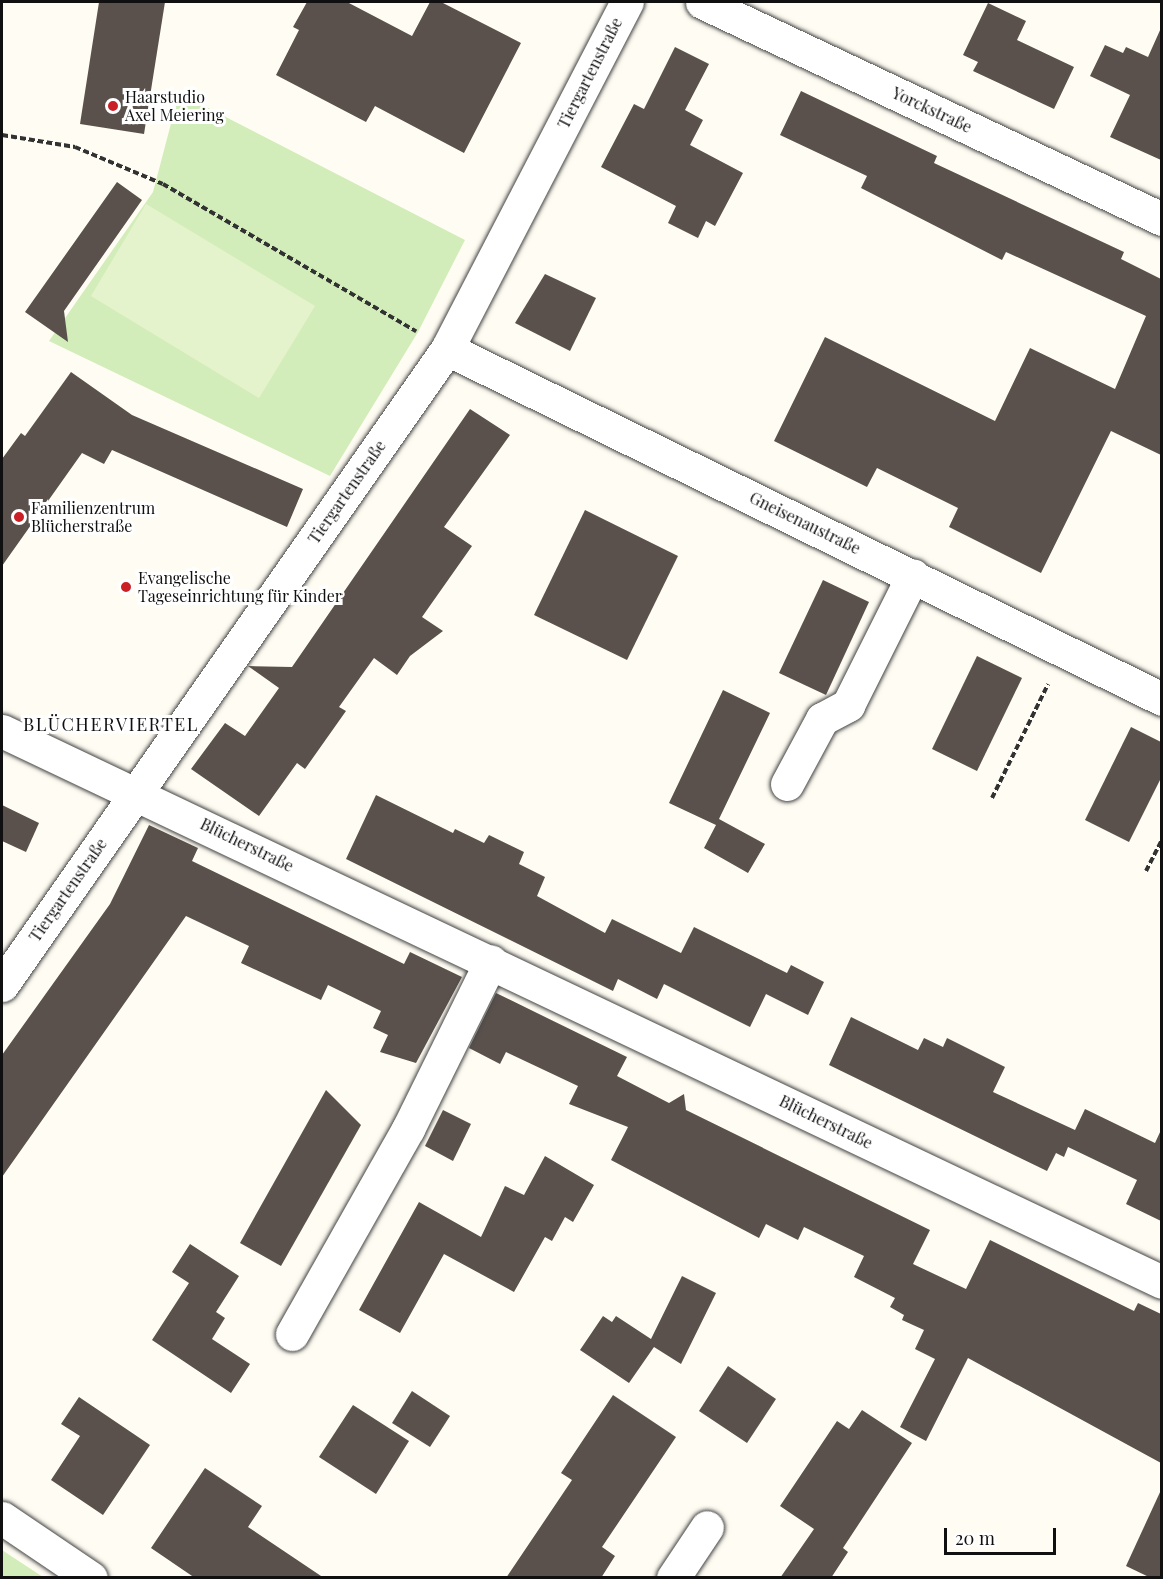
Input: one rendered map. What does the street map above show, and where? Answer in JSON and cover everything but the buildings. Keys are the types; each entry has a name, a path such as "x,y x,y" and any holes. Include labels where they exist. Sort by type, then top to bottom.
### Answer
{"street":[{"name":"Tiergartenstraße","path":"2,985 447,349 627,2"},
{"name":"Yorckstraße","path":"702,2 1161,219"},
{"name":"Gneisenaustraße","path":"447,349 913,575 1161,699"},
{"path":"787,784 822,719 848,705 913,575"},
{"name":"Blücherstraße","path":"2,731 136,792 1161,1282"},
{"path":"292,1334 408,1129 490,961"},
{"path":"2,1518 91,1578"},
{"path":"673,1578 707,1527"}],"path":[{"path":"2,135 75,147 163,184 447,349"},
{"path":"992,798 1065,651"},
{"path":"1146,871 1161,840"}],"green space":[{"path":"179,93 465,240 418,332 330,476 49,341 153,192"},
{"path":"146,204 315,306 259,398 91,296"},
{"path":"2,1550 43,1577 2,1577"}],"place":[{"name":"Haarstudio Axel Meiering","path":"113,106"},
{"name":"Familienzentrum Blücherstraße","path":"19,517"},
{"name":"Evangelische Tageseinrichtung für Kinder","path":"126,587"}],"district":[{"name":"BLÜCHERVIERTEL","path":"111,724"}]}
